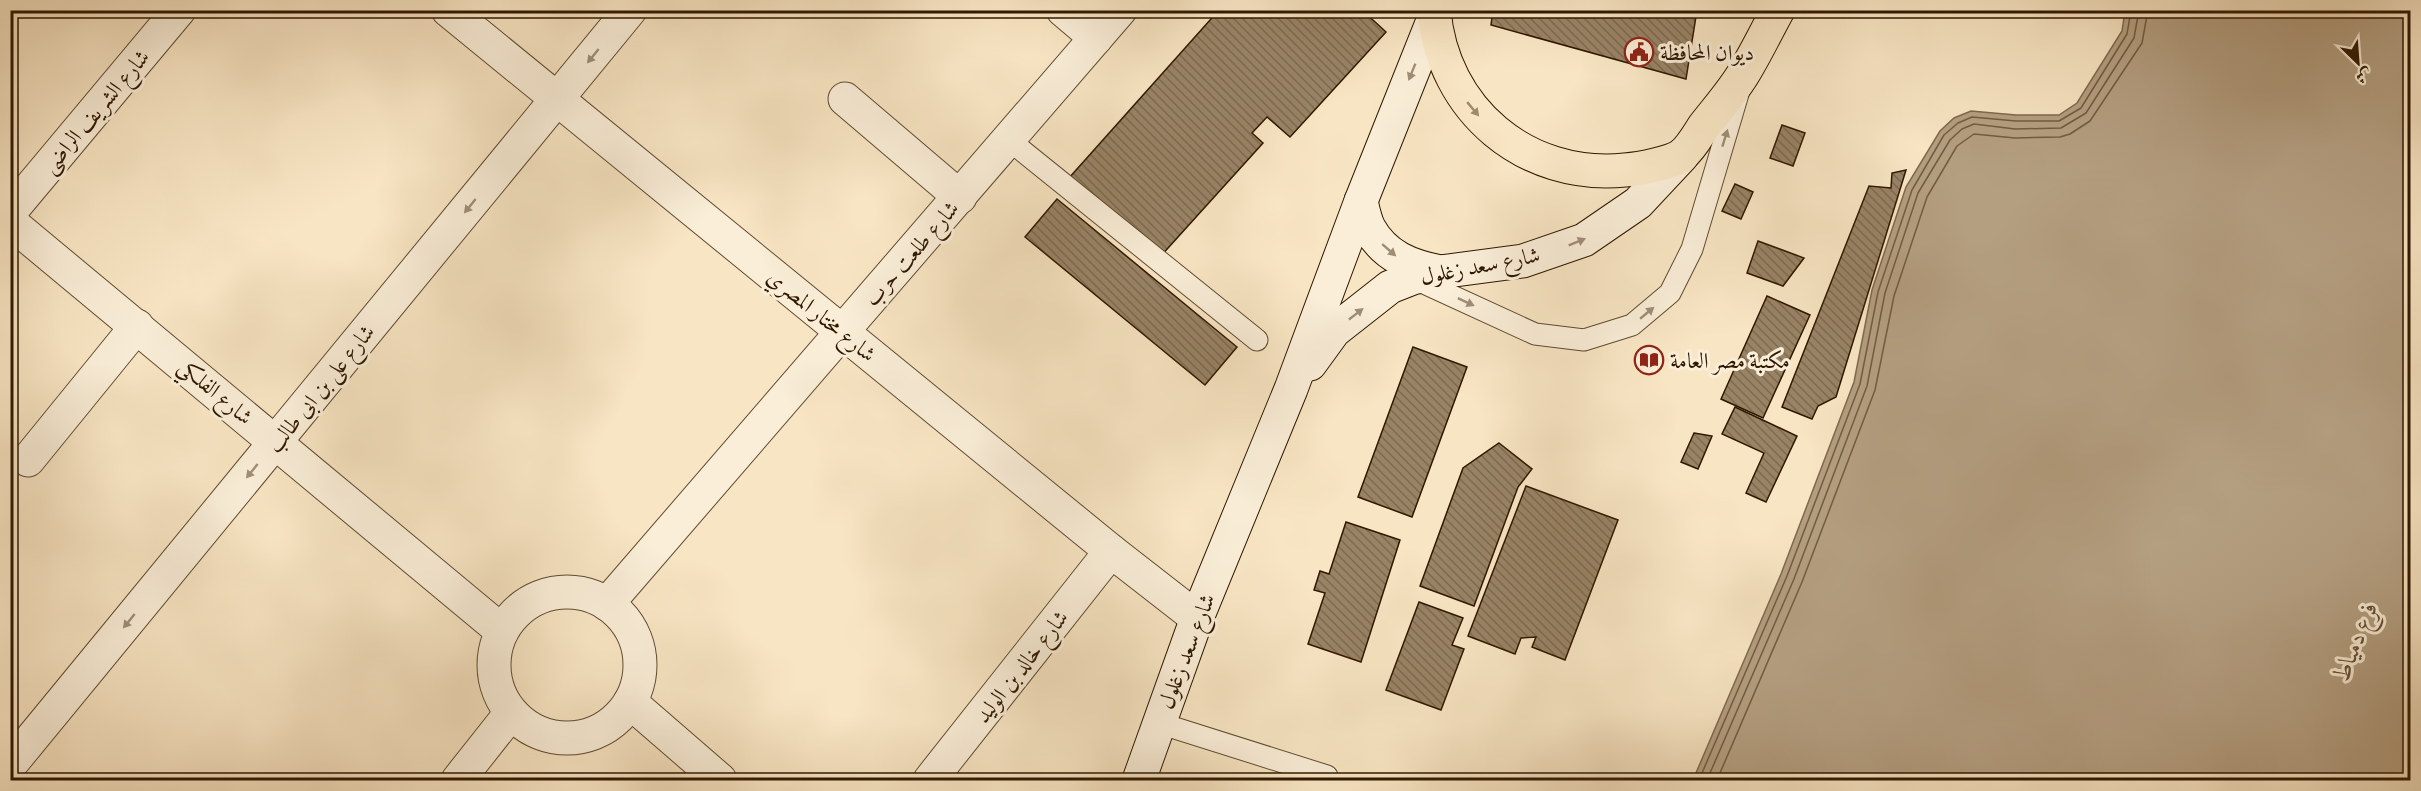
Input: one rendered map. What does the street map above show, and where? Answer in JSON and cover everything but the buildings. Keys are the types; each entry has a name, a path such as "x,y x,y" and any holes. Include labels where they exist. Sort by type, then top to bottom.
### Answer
{"main road":[{"path":"1434,14 1443,58 1462,95 1488,127 1522,151 1560,166 1601,172 1642,169 1682,156 1744,73 1778,10"}],"street":[{"name":"شارع الشريف الراضى","path":"10,212 179,10"},
{"name":"شارع مختار المصري","path":"448,10 1111,551 1197,618"},
{"name":"شارع على بن ابى طالب","path":"10,765 630,10"},
{"path":"1063,10 1096,38"},
{"name":"شارع طلعت حرب","path":"607,604 1120,10"},
{"name":"شارع سعد زغلول","path":"1139,780 1197,618 1291,389 1360,201 1434,14"},
{"path":"845,99 960,196"},
{"name":"شارع سعد زغلول","path":"1291,389 1334,331 1390,287 1426,275 1523,261 1584,240 1638,203 1682,156"},
{"path":"1360,201 1369,228 1387,251 1426,275"},
{"name":"شارع الفلكي","path":"10,222 502,631"},
{"path":"28,460 137,326"},
{"name":"شارع خالد بن الوليد","path":"930,780 1111,551"},
{"path":"561,592 585,595 607,604 624,618 635,638 640,659 639,681 630,702 616,720 596,732 573,738 550,736 529,728 511,713 500,694 494,674 495,652 502,631 518,612 531,603 561,592"},
{"path":"630,702 720,780"},
{"path":"458,780 511,713"}],"lane":[{"path":"1426,275 1535,334 1584,340 1632,325 1670,293 1692,249 1744,73"},
{"path":"1009,140 1257,340"},
{"path":"1159,723 1327,776"}],"water":[{"name":"فرع دمياط","path":"2125,11 2410,11 2410,780 1693,780 1781,574 1854,382 1872,290 1906,187 1940,131 1954,118 1971,111 2016,115 2059,115 2077,103 2122,31"}],"place":[{"name":"ديوان المحافظة","path":"1639,52"},
{"name":"مكتبة مصر العامة","path":"1649,360"}]}
